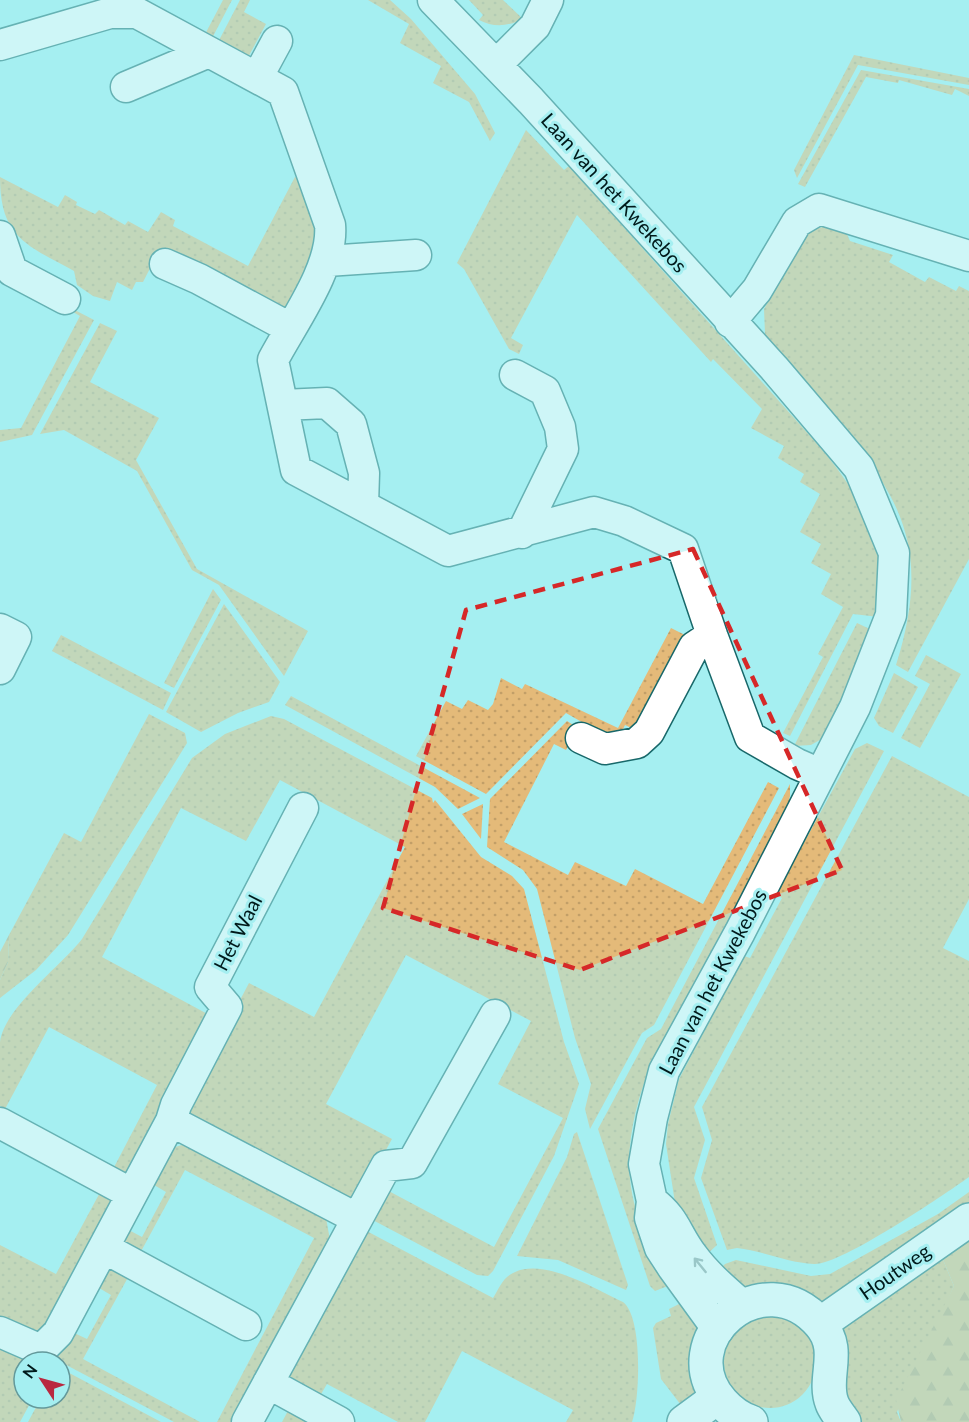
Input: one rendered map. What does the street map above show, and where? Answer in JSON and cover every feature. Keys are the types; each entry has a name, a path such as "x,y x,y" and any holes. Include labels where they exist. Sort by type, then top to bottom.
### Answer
{"street":[{"name":"Laan van het Kwekebos","path":"433,0 496,65 730,322 859,468 894,553 891,615 855,707 740,933 664,1071 651,1118 644,1164 652,1201 650,1218 660,1248 717,1330"},
{"path":"496,65 535,26 548,0"},
{"path":"1,51 110,13 137,13 283,92 330,225 332,242 327,261 273,360 296,470 448,551 594,512 624,520 683,549 750,736 797,765 820,774"},
{"path":"257,78 277,41"},
{"path":"126,87 209,52"},
{"path":"730,322 757,290 797,222 819,209 969,256"},
{"path":"0,236 12,271 65,299"},
{"path":"327,261 416,255"},
{"path":"165,264 290,328"},
{"path":"515,375 545,391 560,427 563,449 522,533"},
{"path":"283,405 327,403 351,424 364,473 363,505"},
{"path":"0,629 16,637 0,669"},
{"path":"581,738 605,749 637,743 649,732 694,647 712,635"},
{"name":"Het Waal","path":"0,1332 41,1350 58,1333 171,1120 176,1105 227,1007 210,987 303,808"},
{"path":"248,1422 386,1166 412,1163 495,1015"},
{"path":"171,1120 356,1218"},
{"path":"0,1123 132,1194"},
{"path":"652,1201 668,1213 700,1266 742,1305"},
{"name":"Houtweg","path":"820,1324 969,1220"},
{"path":"104,1248 246,1325"},
{"path":"751,1422 733,1413 718,1397 708,1380 706,1370 710,1344 727,1315 742,1305 748,1302 781,1300 800,1306 820,1324 830,1340 833,1357 831,1402 844,1422"},
{"path":"267,1383 339,1422"},
{"path":"684,1422 718,1397"}],"highlighted area":[{"path":"693,549 842,870 580,970 383,908 466,610"}],"green space":[{"path":"223,0 232,0 209,44 202,40"},
{"path":"240,0 250,0 244,12 266,24 245,63 215,48"},
{"path":"368,0 390,0 411,19 475,94 495,133 490,141 469,102 433,83 441,66 400,43 409,24"},
{"path":"469,0 503,0 523,19 501,25 485,23 479,20 483,15"},
{"path":"854,55 969,78 969,85 858,65 797,178 794,170"},
{"path":"861,70 969,89 969,96 955,89 952,95 899,80 898,83 866,77 805,187 798,184"},
{"path":"526,130 564,170 569,166 820,447 841,474 867,518 878,549 879,617 853,614 790,736 783,733 823,657 818,654 843,607 821,594 831,574 811,563 821,544 800,532 820,494 800,482 804,474 778,458 784,446 751,428 762,409 713,359 711,362 577,215 511,338 523,345 519,354 509,349 464,269 457,263"},
{"path":"0,177 58,207 65,195 77,202 76,205 95,214 99,210 125,225 128,221 148,232 161,212 175,220 173,226 248,266 295,177 305,182 319,239 286,317 160,249 143,282 136,282 132,290 117,282 110,301 93,296 77,285 74,271 30,246 19,237 5,214"},
{"path":"826,226 845,230 850,241 893,255 889,262 925,282 929,277 956,291 959,286 969,291 969,559 908,672 896,665 907,620 911,581 908,546 899,515 884,485 864,456 779,356 765,334 764,309 803,238 812,230"},
{"path":"69,307 94,320 32,435 0,442 0,430 21,428 80,316 68,309"},
{"path":"100,323 117,331 90,382 159,418 136,460 197,569 308,631 284,676 219,585 192,570 137,471 64,430 40,434"},
{"path":"213,589 221,600 174,688 164,683"},
{"path":"224,604 280,682 269,702 238,713 201,732 166,712"},
{"path":"857,623 876,632 825,737 811,745 794,746"},
{"path":"671,628 689,637 640,732 625,725 620,735 612,731 608,737 566,713 486,794 416,756 446,701 462,709 468,700 488,710 493,704 501,678 522,689 525,684 618,728"},
{"path":"61,635 171,693 163,710 52,651"},
{"path":"926,655 961,674 920,748 901,738 930,684 915,676"},
{"path":"894,673 918,687 893,733 879,726 874,718"},
{"path":"291,696 480,798 458,809 435,787 285,705"},
{"path":"149,714 185,733 187,743 68,935 36,970 0,998 0,980 8,962 9,935 64,833 81,842"},
{"path":"271,716 284,719 432,798 433,803 435,800 481,857 512,876 524,889 564,1042 579,1084 554,1156 493,1271 488,1276 477,1275 367,1217 383,1188 494,1247 563,1118 498,1084 531,1021 406,955 326,1104 392,1139 355,1206 181,1112 249,983 314,1017 405,847 280,780 246,841 181,808 102,957 213,1017 127,1181 111,1173 157,1085 49,1027 5,1109 0,1106 0,1042 11,1016 34,988 82,939 192,758 225,734"},
{"path":"567,721 578,728 566,750 554,744 504,842 568,875 575,862 626,886 635,869 703,904 768,782 779,788 654,1025 642,1033 590,1129 585,1109 591,1084 575,1038 537,889 523,870 487,847 490,799"},
{"path":"867,743 884,751 694,1107 705,1140 694,1178 717,1245 705,1256 675,1203 666,1144 668,1124 679,1079 744,956 750,958 782,898 776,894 855,749"},
{"path":"892,756 969,797 969,899 943,948 969,961 969,1177 892,1228 827,1262 804,1263 737,1248 727,1250 701,1178 712,1140 702,1107"},
{"path":"790,784 786,813 652,1062 639,1098 629,1154 632,1191 643,1229 673,1284 655,1291 650,1286 598,1129 647,1038 661,1029"},
{"path":"483,804 481,839 462,814"},
{"path":"9,935 8,962 0,980 0,952"},
{"path":"577,1132 628,1285 626,1290 558,1260 517,1256 567,1157 574,1134"},
{"path":"185,1144 326,1218 330,1240 235,1422 217,1422 314,1238 185,1170 138,1257 116,1246 125,1228 142,1237 166,1192 149,1182 172,1148"},
{"path":"103,1187 120,1196 53,1321 46,1327 33,1332 22,1331 0,1322 0,1245 56,1274"},
{"path":"969,1192 969,1209 826,1302 748,1288 736,1284 718,1271 725,1264 736,1260 811,1276 830,1274 938,1214"},
{"path":"361,1228 493,1298 509,1275 525,1269 539,1269 569,1277 623,1302 634,1324 637,1340 637,1396 632,1422 566,1422 573,1410 462,1351 425,1422 398,1422 327,1384 317,1401 280,1381"},
{"path":"969,1228 969,1422 901,1422 896,1400 954,1286 939,1250"},
{"path":"939,1250 954,1286 897,1412 901,1422 856,1422 847,1411 834,1323"},
{"path":"108,1260 131,1272 83,1359 200,1422 174,1422 72,1368 72,1350 60,1350 70,1331 87,1339 111,1295 94,1285"},
{"path":"681,1303 699,1322 696,1392 684,1409 661,1379 653,1328 656,1323 671,1316 669,1309"},
{"path":"770,1316 788,1319 803,1329 813,1344 816,1362 813,1380 803,1395 788,1405 770,1408 752,1405 737,1395 727,1380 724,1362 727,1344 737,1329 752,1319"},
{"path":"0,1344 12,1351 12,1410 26,1410 20,1422 0,1422"},
{"path":"72,1374 161,1422 28,1422 34,1410 72,1410"},
{"path":"289,1409 313,1422 282,1422"}]}
